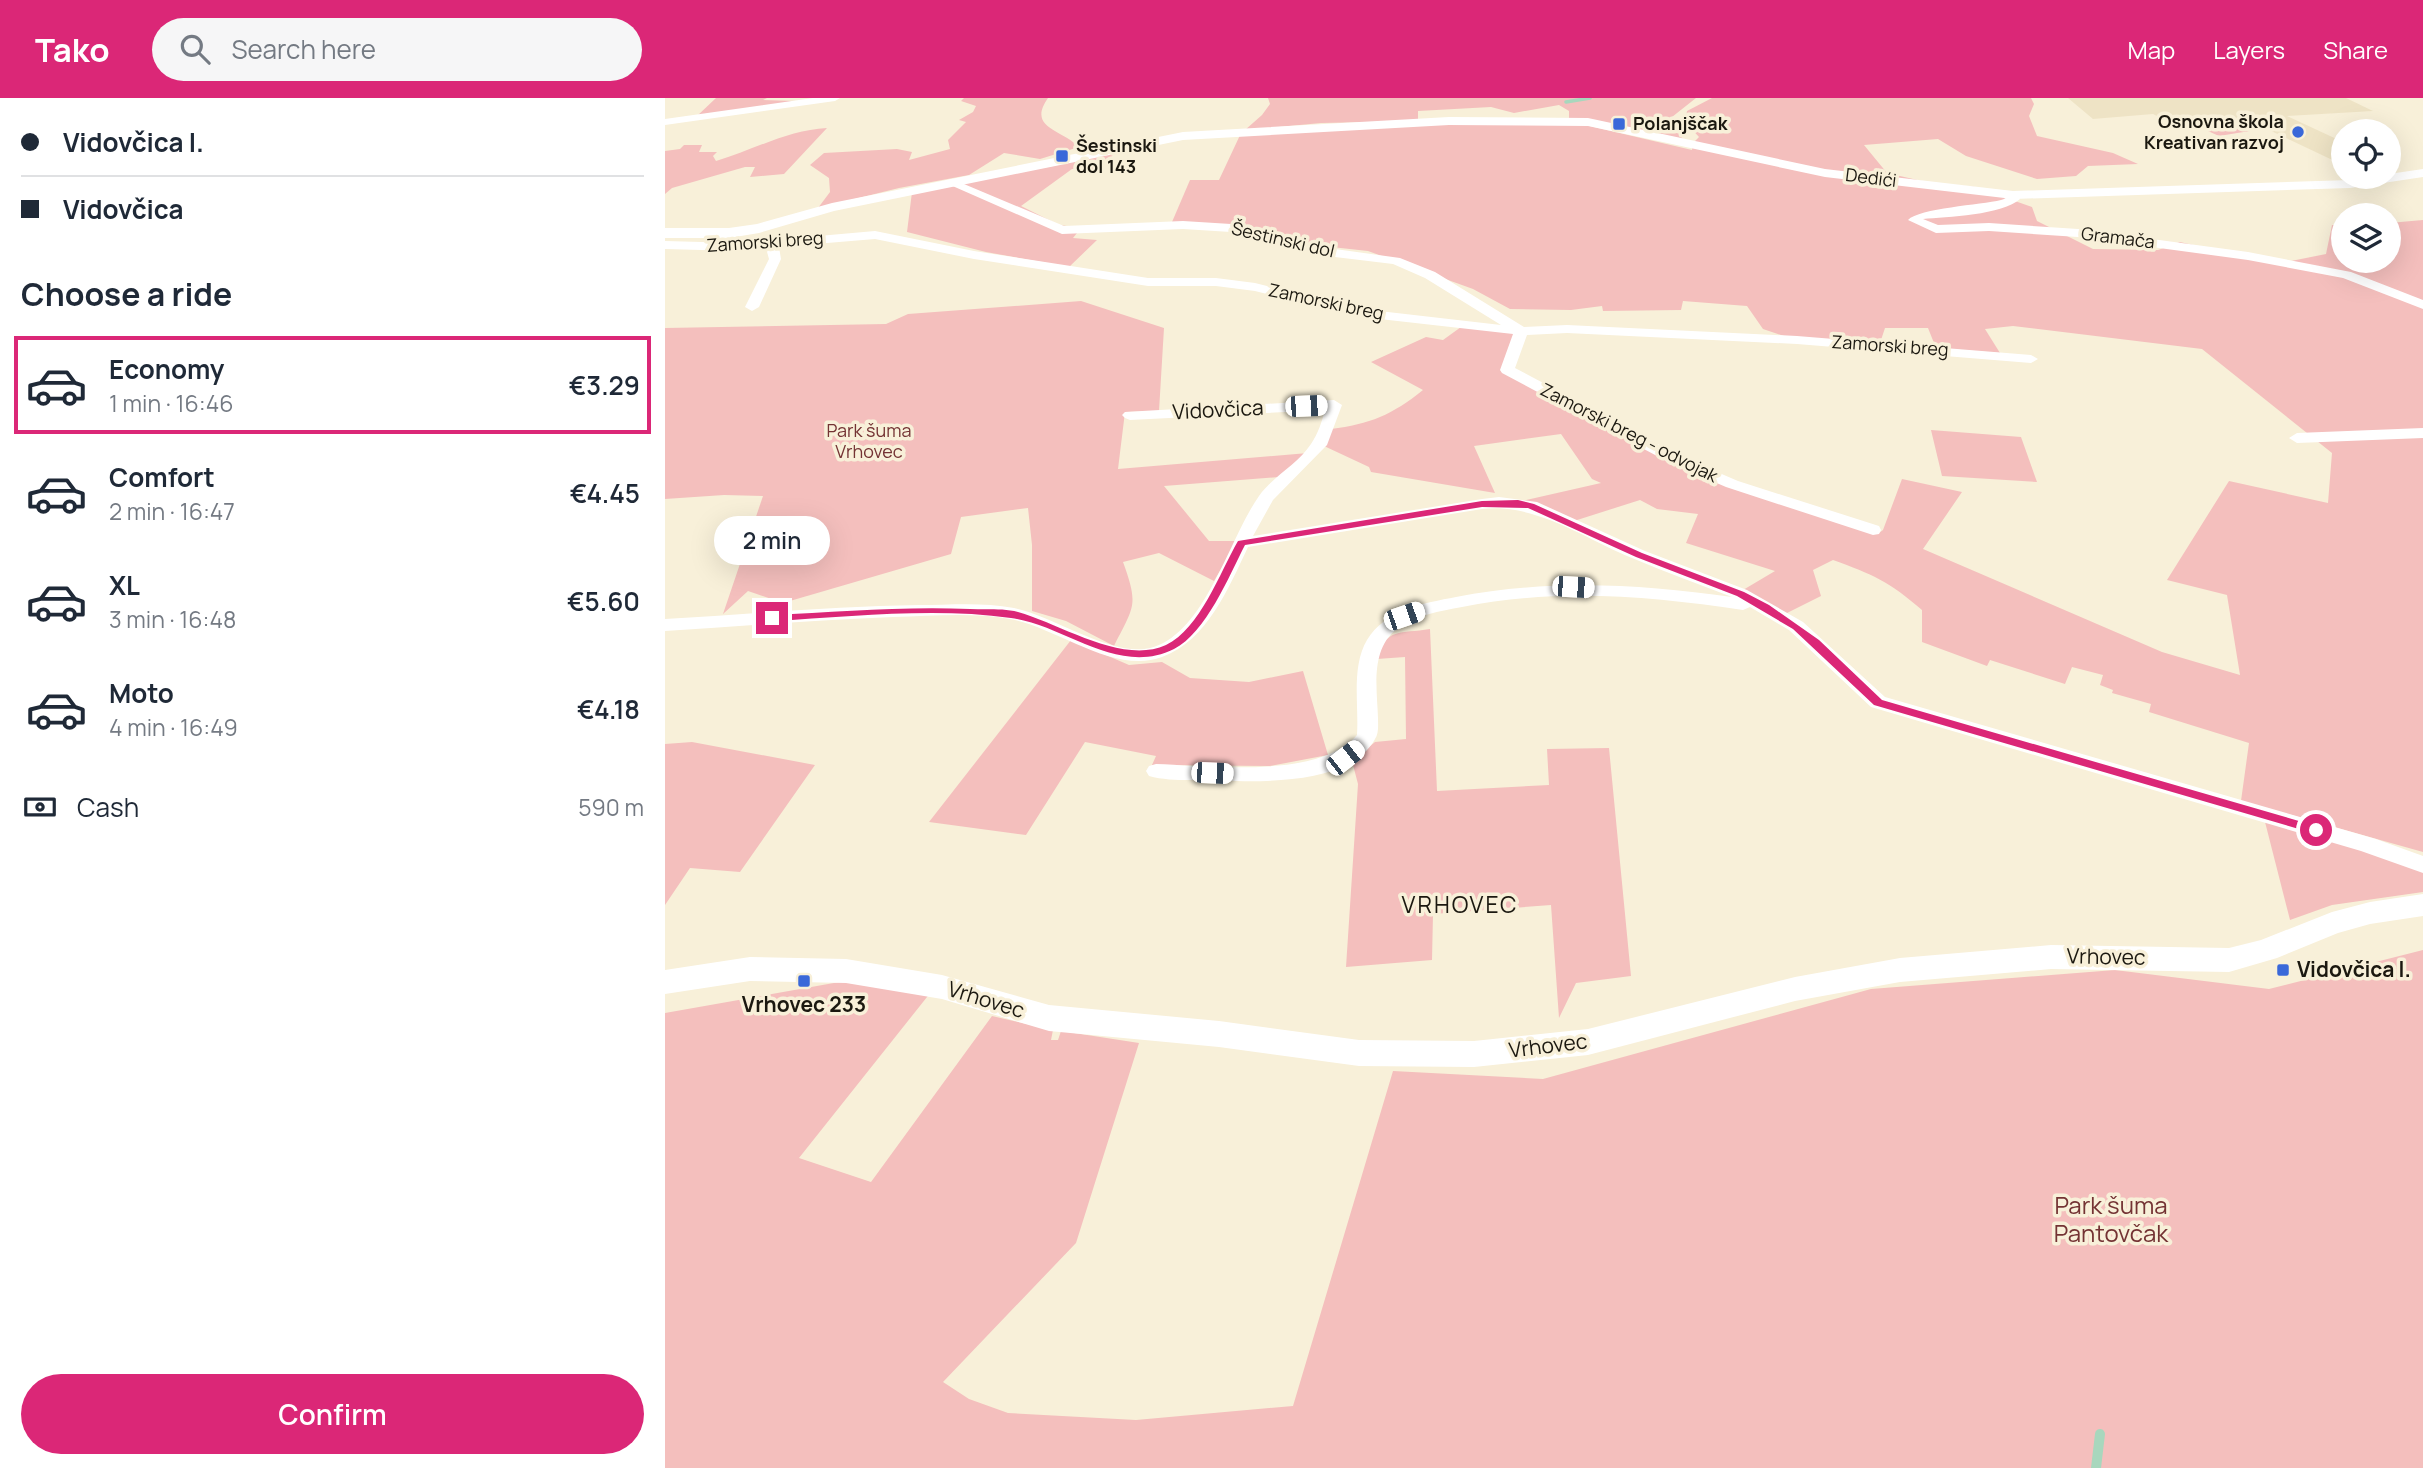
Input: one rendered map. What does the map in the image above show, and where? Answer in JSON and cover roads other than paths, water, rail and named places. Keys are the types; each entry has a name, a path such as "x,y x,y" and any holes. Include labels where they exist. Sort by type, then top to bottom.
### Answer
{"street":[{"path":"665,122 835,98"},
{"name":"Dedići","path":"952,182 1049,165 1183,136 1449,121 1588,122 1825,173 2013,195 2350,184 2423,173"},
{"path":"665,233 729,233 759,228 832,207 952,182"},
{"name":"Šestinski dol","path":"952,182 1062,230 1183,225 1231,228 1335,253 1396,261 1430,275 1521,331"},
{"name":"Gramača","path":"2013,195 2014,199 2008,202 1965,211 1919,216 1914,220 1936,229 1989,227 2078,233 2248,256 2346,275 2423,305"},
{"name":"Zamorski breg","path":"665,245 772,245 840,236 875,235 1148,282 1216,282 1242,285 1353,312 1521,331 1567,329 1797,340 2031,359"},
{"path":"752,307 775,260 772,245"},
{"name":"Zamorski breg - odvojak","path":"1521,331 1507,370 1676,460 1732,484 1873,530"},
{"name":"Vidovčica","path":"665,625 853,612 991,613 1015,615 1112,650 1143,655 1171,646 1190,629 1211,602 1274,485 1318,447 1334,405 1130,415"},
{"path":"2297,438 2423,433"},
{"path":"1242,543 1482,504 1518,503 1552,515 1639,555 1741,594 1766,607 1796,626 1878,702 2368,845 2423,865"},
{"path":"1156,771 1240,774 1314,768 1345,758 1367,736 1369,663 1376,639 1395,621 1421,610 1493,595 1573,587 1690,595 1766,607"},
{"name":"Vrhovec","path":"665,982 750,969 846,971 942,987 1049,1018 1219,1034 1359,1053 1474,1054 1588,1042 1795,989 1900,970 2051,957 2229,960 2267,950 2332,923 2369,913 2423,905"}],"waterway":[{"path":"1566,102 1590,98"},
{"path":"2096,1468 2100,1434"}],"place":[{"name":"Polanjščak","path":"1619,124"},
{"name":"Osnovna škola Kreativan razvoj","path":"2298,132"},
{"name":"Šestinski dol 143","path":"1062,156"},
{"name":"Vidovčica I.","path":"2283,970"},
{"name":"Vrhovec 233","path":"804,981"}],"district":[{"name":"VRHOVEC","path":"1460,905"}],"park label":[{"name":"Park šuma Vrhovec","path":"869,441"},
{"name":"Park šuma Pantovčak","path":"2111,1220"}]}
